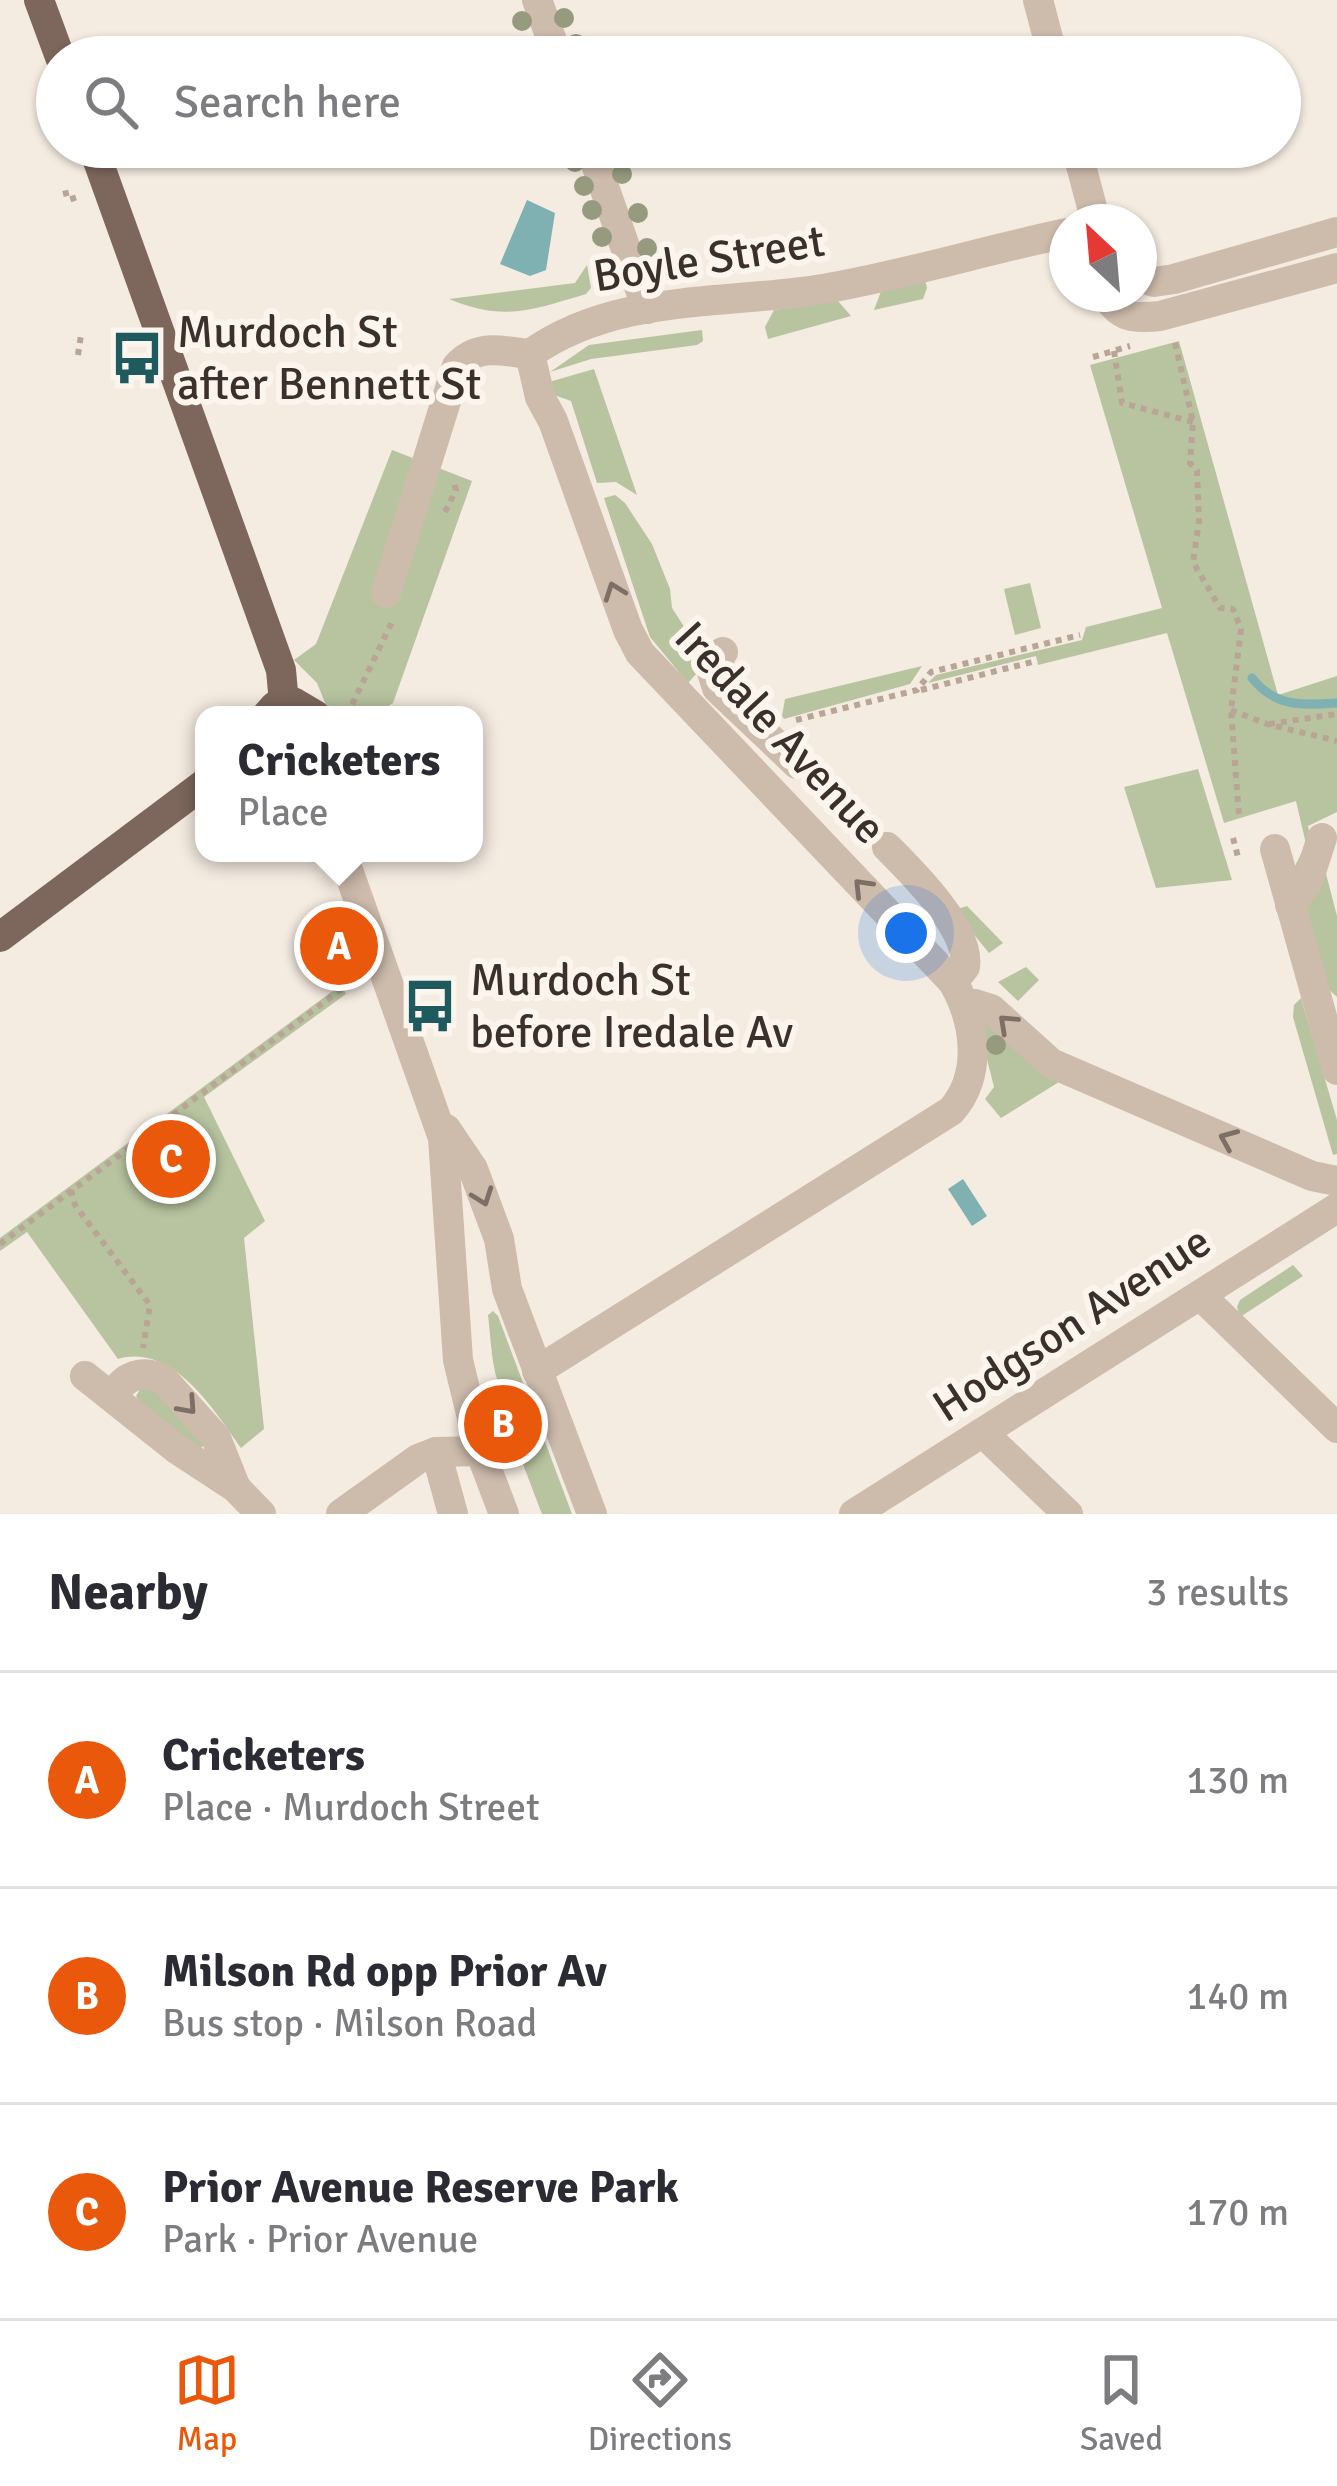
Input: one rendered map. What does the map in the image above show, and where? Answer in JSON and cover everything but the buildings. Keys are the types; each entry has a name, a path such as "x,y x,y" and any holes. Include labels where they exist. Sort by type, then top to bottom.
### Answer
{"main road":[{"path":"39,0 53,36"},
{"path":"102,168 281,670 276,706"},
{"path":"0,937 195,791"}],"street":[{"path":"537,0 550,36"},
{"path":"1038,0 1047,36"},
{"path":"597,168 647,309"},
{"path":"1082,168 1091,204"},
{"path":"1157,282 1337,232"},
{"name":"Boyle Street","path":"530,355 557,335 588,322 647,309 823,289 1049,236"},
{"path":"1119,312 1134,319 1160,316 1337,268"},
{"path":"386,593 457,366 470,352 487,349 530,355"},
{"name":"Iredale Avenue","path":"530,355 540,397 640,653 959,994 991,1009 1042,1056 1312,1176 1337,1181"},
{"path":"723,652 714,662 711,677 717,688 773,726 797,764"},
{"path":"733,754 773,726"},
{"path":"1291,905 1307,884 1322,838"},
{"path":"537,1370 951,1111 962,1099 973,1073 959,994 965,968 963,946 942,910 887,847"},
{"path":"1275,849 1337,1070"},
{"path":"346,862 436,1114 446,1163 458,1360 480,1451 504,1514"},
{"path":"436,1114 473,1169 499,1239 507,1289 592,1514"},
{"name":"Hodgson Avenue","path":"854,1514 1337,1208"},
{"path":"453,1275 488,1278 507,1289"},
{"path":"1200,1295 1337,1428"},
{"path":"114,1396 121,1384 138,1375 163,1379 209,1429 236,1488"},
{"path":"85,1376 178,1450 236,1488 261,1514"},
{"path":"984,1434 1068,1514"},
{"path":"341,1514 406,1467 436,1452 480,1451"},
{"path":"436,1452 453,1514"}],"path":[{"path":"63,194 71,192 75,204"},
{"path":"1173,334 1193,422 1190,463 1197,471 1199,522 1193,562 1220,608 1233,609 1241,628 1231,710 1239,816"},
{"path":"78,355 81,335"},
{"path":"1094,357 1114,351 1122,403 1193,422"},
{"path":"917,690 931,672 1080,635"},
{"path":"773,726 1032,662"},
{"path":"1231,710 1337,741"},
{"path":"1267,724 1337,714"},
{"path":"1232,838 1238,857"},
{"path":"0,1244 350,983"},
{"path":"71,1190 75,1205 150,1305 138,1375"}],"green space":[{"path":"587,265 591,288 586,294 550,305 502,312 449,299 575,283"},
{"path":"925,279 923,299 874,310 883,286"},
{"path":"838,301 851,316 768,339 765,327 774,310"},
{"path":"702,330 703,341 697,345 591,359 550,372 589,345"},
{"path":"1179,341 1278,695 1337,676 1337,812 1308,826 1312,845 1303,873 1292,872 1306,844 1296,801 1224,823 1167,633 1038,665 1036,656 928,683 936,675 1082,640 1086,627 1162,608 1090,365"},
{"path":"594,369 637,495 616,482 597,483 571,401 551,394 549,382"},
{"path":"392,450 472,481 393,703 326,706 317,683 294,660 316,644"},
{"path":"615,495 652,544 670,589 672,608 707,662 688,683 650,637 604,498"},
{"path":"1030,583 1041,628 1015,635 1004,589"},
{"path":"922,666 910,684 782,716 785,699"},
{"path":"1198,769 1232,880 1156,888 1124,787"},
{"path":"1324,866 1337,916 1337,997 1325,986 1303,902"},
{"path":"967,906 1003,943 989,953 954,910"},
{"path":"1026,967 1039,980 1018,1001 998,982"},
{"path":"342,984 346,994 204,1097 265,1221 244,1238 264,1429 241,1448 205,1399 174,1370 138,1357 118,1359 27,1232 0,1251 0,1238"},
{"path":"1301,998 1337,1120 1337,1154 1333,1155 1293,1017 1294,1005"},
{"path":"983,1017 1059,1082 1001,1118 985,1099 994,1087 984,1047"},
{"path":"1293,1265 1303,1276 1240,1317 1240,1300"},
{"path":"493,1311 572,1514 542,1514 540,1509 518,1451 529,1427 523,1413 504,1397 495,1372 488,1315"},
{"path":"141,1388 153,1390 205,1444 200,1449 141,1406 136,1396"}],"water":[{"path":"527,200 555,213 546,270 530,276 500,264"},
{"path":"963,1179 987,1216 972,1226 948,1189"}],"waterway":[{"path":"1252,678 1280,700 1337,703"}],"place":[{"name":"Murdoch St after Bennett St","path":"137,358"},
{"name":"Cricketers","path":"339,946"},
{"name":"Murdoch St before Iredale Av","path":"430,1006"},
{"name":"Prior Avenue Reserve Park","path":"171,1159"},
{"name":"Milson Rd opp Prior Av","path":"503,1424"}]}
